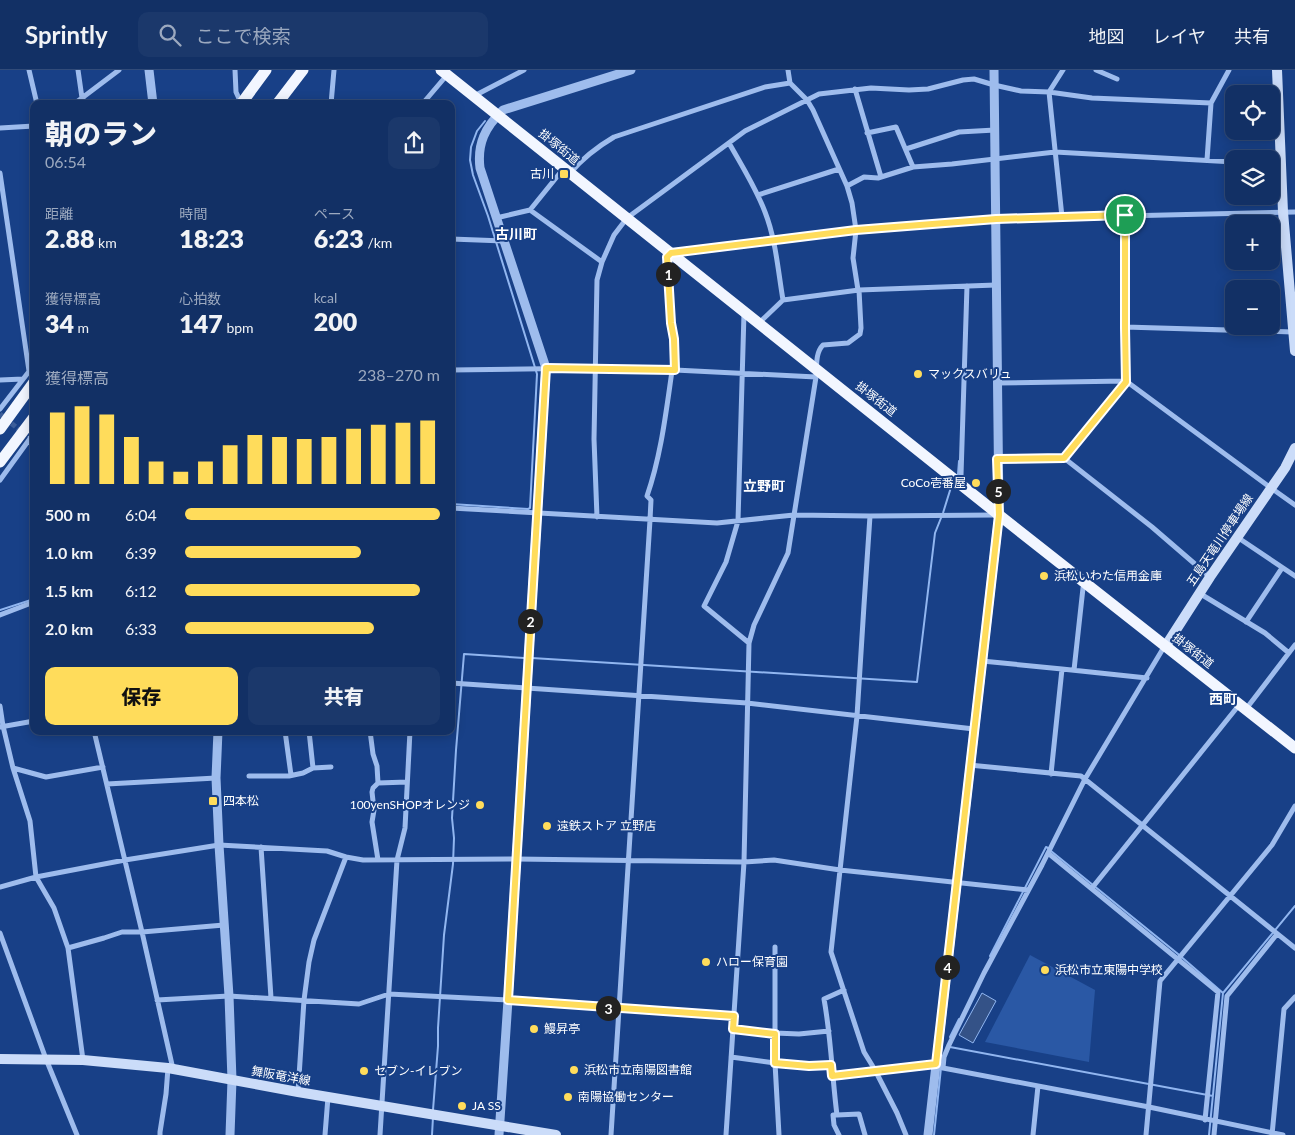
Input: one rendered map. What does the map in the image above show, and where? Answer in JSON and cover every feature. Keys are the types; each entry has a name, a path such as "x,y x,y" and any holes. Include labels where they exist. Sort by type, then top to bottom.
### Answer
{"highway":[{"path":"244,100 266,70"},
{"path":"279,100 304,70"},
{"name":"掛塚街道","path":"450,73 474,96 759,324 817,374 955,480 1295,748"},
{"path":"0,428 28,381"},
{"path":"0,462 30,422"}],"main road":[{"path":"1276,150 1277,70"},
{"path":"1280,191 1292,279 1295,351"},
{"name":"五島天竜川停車場線","path":"1165,647 1199,593 1285,468 1295,448"},
{"name":"舞阪竜洋線","path":"0,1059 83,1060 170,1069 328,1096 499,1130 556,1135"}],"street":[{"path":"29,70 36,100"},
{"path":"78,70 82,98"},
{"path":"79,100 119,70"},
{"path":"149,70 153,100"},
{"path":"235,70 236,92 239,100"},
{"path":"331,100 334,70"},
{"path":"474,96 524,70"},
{"path":"726,1135 744,862 749,643 754,625 788,553 820,348 823,345 848,343 860,334 861,328 853,258 856,230 852,203 847,186 813,110 807,100 790,83 788,70"},
{"path":"928,1135 939,1066 956,882 999,515 994,70"},
{"path":"1062,70 1049,92 1062,217"},
{"path":"1096,70 1117,79"},
{"path":"1207,160 1211,103 1229,70"},
{"path":"499,1130 546,368 480,168 479,152 483,138 503,110 626,71"},
{"path":"427,100 450,73"},
{"path":"597,517 594,439 595,368 597,280 602,262 614,236 627,218 745,131 819,94 871,88 928,89 974,79 1021,90 1092,98 1211,103"},
{"path":"496,218 530,210 567,170 614,137 765,87 790,83"},
{"path":"856,89 881,177"},
{"path":"0,128 30,126"},
{"path":"867,133 896,127 914,167"},
{"path":"906,149 959,132 995,130"},
{"path":"729,143 758,195 766,214 773,240 783,300"},
{"path":"847,186 864,177 878,178 914,167 1054,152 1225,161"},
{"path":"758,195 839,169"},
{"path":"0,173 3,215 29,371 28,381 0,409"},
{"path":"530,210 602,262"},
{"path":"611,1135 650,520 651,500 647,496 653,480 674,370 674,339 671,323 667,257 671,253 856,230 996,219 1295,212"},
{"path":"1064,458 1126,382 1125,215"},
{"path":"455,239 504,241"},
{"path":"759,324 783,300 858,290 996,285"},
{"path":"955,480 961,475 967,286"},
{"path":"744,312 738,521 726,562 704,606 749,643"},
{"path":"1125,328 1293,332"},
{"path":"455,370 595,368 817,374"},
{"path":"0,380 28,381"},
{"path":"997,383 1126,382 1295,505"},
{"path":"0,480 30,439"},
{"path":"997,459 1064,458 1152,527 1210,577"},
{"path":"455,508 717,523 794,515 999,515"},
{"path":"870,516 857,716 832,952 864,1052 897,1113 906,1135"},
{"path":"1237,537 1295,576"},
{"path":"1246,622 1282,568"},
{"path":"1074,670 1083,588 1086,584"},
{"path":"1199,593 1265,634 1289,653"},
{"path":"0,615 30,604"},
{"path":"1092,888 1295,645"},
{"path":"939,1066 984,973 1085,779 1165,647"},
{"path":"982,661 1147,678"},
{"path":"1051,774 1062,669"},
{"path":"455,684 747,702 974,729"},
{"path":"0,706 2,726 30,821 36,877 54,908 68,948 83,1060"},
{"path":"2,726 30,722"},
{"path":"95,735 142,932 170,1069 160,1135"},
{"path":"218,735 216,778 232,1080 230,1135"},
{"path":"286,735 291,775"},
{"path":"309,735 313,768"},
{"path":"371,735 377,766 378,783"},
{"path":"380,1135 397,860 405,828 410,735"},
{"path":"969,765 1081,776 1295,948"},
{"path":"13,768 46,777 103,767"},
{"path":"249,776 289,776 303,773 313,768 331,767"},
{"path":"107,784 216,778"},
{"path":"378,860 372,822 374,810 373,788 378,783 407,782"},
{"path":"1146,1135 1160,981 1272,845 1295,806"},
{"path":"0,888 36,877 219,844 327,851 363,860 516,859 744,862 774,860 840,870 1028,890"},
{"path":"261,847 271,998"},
{"path":"1048,853 1218,992 1205,1120"},
{"path":"298,1092 304,1000 309,962 314,940 346,857"},
{"path":"68,948 122,932 224,925"},
{"path":"1214,1135 1227,996 1276,932"},
{"path":"0,933 46,1059 78,1135"},
{"path":"775,947 775,1063 779,1135"},
{"path":"837,1115 831,1065 830,1031 824,999 844,990"},
{"path":"157,1000 229,996 359,1004 389,994 508,1000 734,1016"},
{"path":"1272,1134 1284,1009 1295,997"},
{"path":"733,1029 775,1034 830,1031"},
{"path":"731,1057 809,1066 831,1065"},
{"path":"832,1076 875,1070 939,1066 1283,1135"},
{"path":"1033,1135 1038,1086"},
{"path":"325,1135 328,1096"},
{"path":"840,1135 834,1125 833,1115 859,1114 865,1135"}],"shaded area":[{"path":"1030,955 1095,990 1089,1062 985,1042"},
{"path":"982,993 996,1001 973,1043 959,1035"}],"waterway":[{"path":"455,504 530,508 537,374 488,216 473,175 470,160 471,147 477,131 485,121"},
{"path":"957,476 959,461"},
{"path":"532,658 917,682 935,533 952,484"},
{"path":"0,610 30,600"},
{"path":"433,1110 444,935 453,864 454,838 452,818 464,654 524,658"},
{"path":"990,956 1046,847 1048,848"},
{"path":"1051,851 1223,993"},
{"path":"1209,1135 1223,993 1295,906"},
{"path":"950,1037 959,1019"},
{"path":"950,1047 1213,1096"},
{"path":"934,1135 941,1068"},
{"path":"432,1135 433,1117"}],"tunnel":[{"path":"0,414 22,432"}],"place":[{"name":"古川","path":"564,174"},
{"name":"マックスバリュ","path":"918,374"},
{"name":"CoCo壱番屋","path":"976,483"},
{"name":"浜松いわた信用金庫","path":"1044,576"},
{"name":"四本松","path":"213,801"},
{"name":"100yenSHOPオレンジ","path":"480,805"},
{"name":"遠鉄ストア 立野店","path":"547,826"},
{"name":"ハロー保育園","path":"706,962"},
{"name":"浜松市立東陽中学校","path":"1045,970"},
{"name":"鰻昇亭","path":"534,1029"},
{"name":"浜松市立南陽図書館","path":"574,1070"},
{"name":"セブン-イレブン","path":"364,1071"},
{"name":"南陽協働センター","path":"568,1097"},
{"name":"JA SS","path":"462,1106"}],"district":[{"name":"古川町","path":"516,234"},
{"name":"立野町","path":"764,486"},
{"name":"西町","path":"1223,699"}],"route":[{"path":"1125,215 1126,382 1064,458 997,459 999,515 936,1064 832,1076 831,1065 809,1066 775,1063 775,1034 733,1029 734,1016 508,1000 546,368 675,370 667,257 671,253 856,230 996,219 1125,215"}]}
